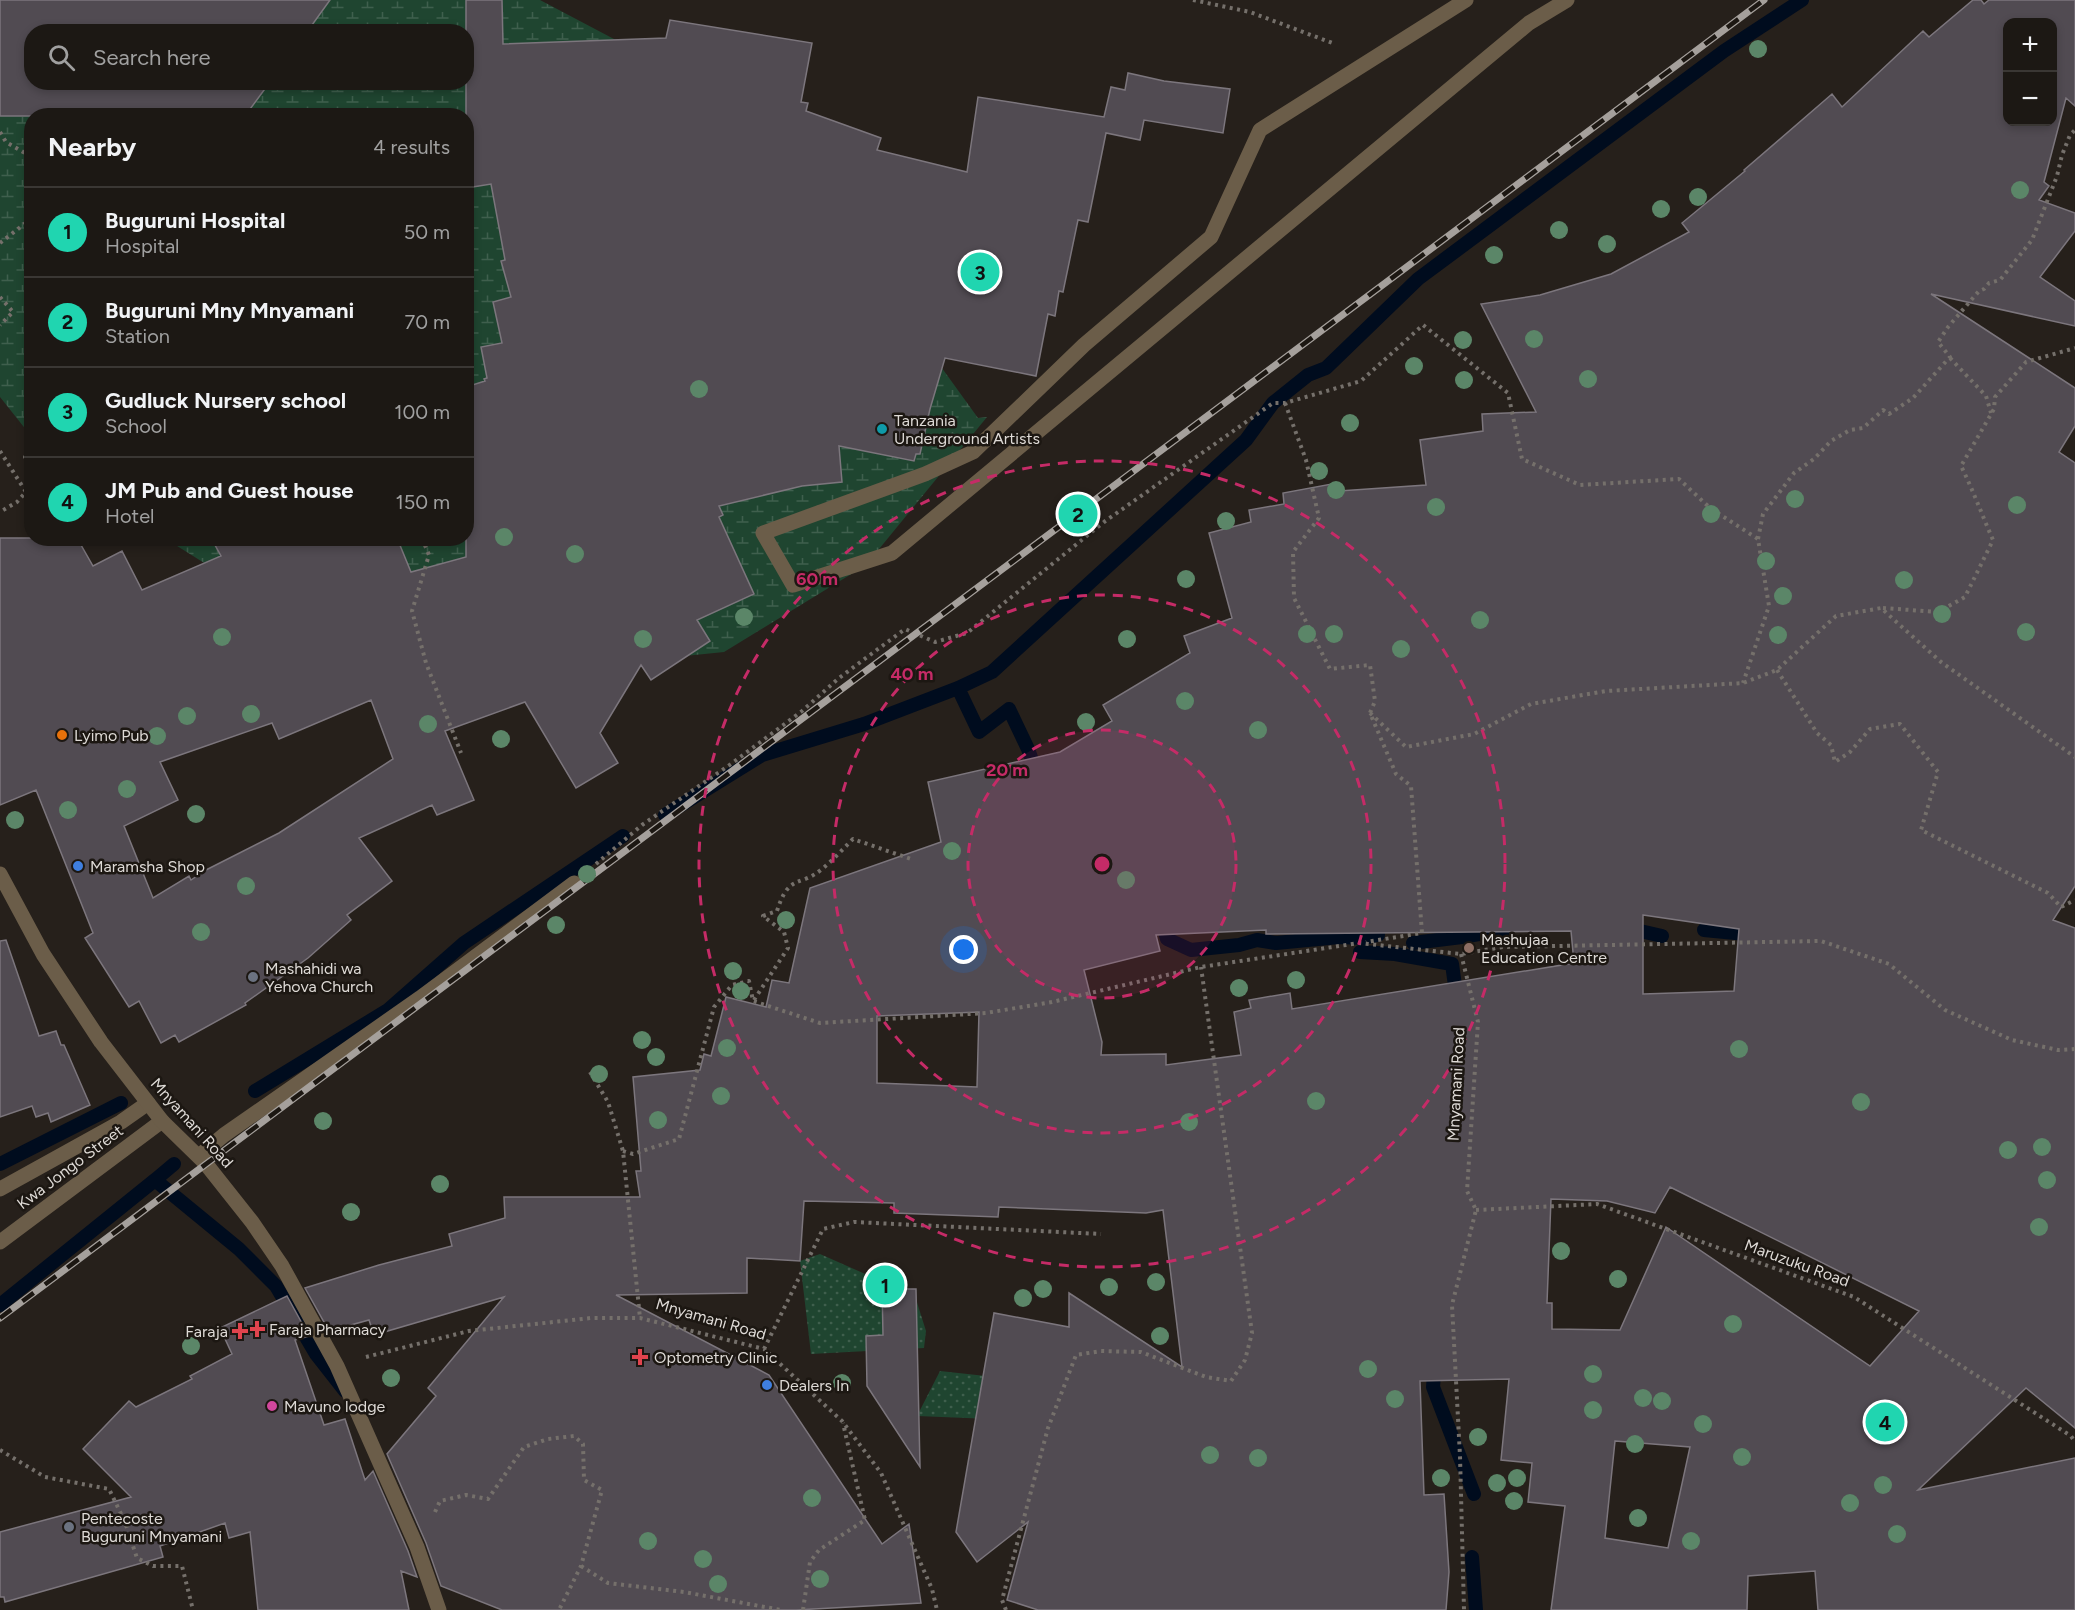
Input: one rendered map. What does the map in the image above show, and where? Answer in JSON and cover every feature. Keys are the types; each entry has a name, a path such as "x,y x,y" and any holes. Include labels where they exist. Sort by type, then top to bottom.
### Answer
{"street":[{"path":"1466,0 1260,130 1210,237 1084,345 973,452 925,474 763,533 793,585 892,553 1529,23 1567,0"},
{"name":"Mnyamani Road","path":"0,874 43,954 101,1042 162,1121 199,1156 252,1222 282,1266 337,1366 417,1547 439,1610"},
{"path":"199,1156 420,998 574,883"},
{"name":"Kwa Jongo Street","path":"0,1189 121,1122 148,1103"},
{"name":"Kwa Jongo Street","path":"0,1242 162,1121"}],"path":[{"path":"1193,0 1250,12 1372,59"},
{"path":"1995,409 1991,413 1986,396 1938,342 1979,291 1989,283 2000,279 2032,240 2057,176 2062,155 2070,135 2075,130"},
{"path":"0,132 6,142 24,152"},
{"path":"0,243 24,224"},
{"path":"0,297 13,312 0,325"},
{"path":"574,883 642,825 802,711 839,678 905,628 935,642 967,633 1104,522 1273,403 1285,403 1361,381 1423,325 1508,393 1522,459 1580,485 1679,479 1710,508 1758,539"},
{"path":"1370,712 1406,747 1474,734 1532,704 1606,692 1743,683 1778,670 1836,616 1881,608 1938,612 1965,597 1994,540 1977,506 1972,487 1960,466 1995,409 1995,397 2026,362 2075,348"},
{"path":"1743,683 1769,606 1758,539 1763,514 1794,473 1814,459 1831,441 1850,430 1863,428 1883,410 1889,414 1913,398 1950,357"},
{"path":"753,1001 820,1023 986,1013 1052,1002 1201,967 1422,933 1411,786 1396,774 1370,712 1375,701 1370,665 1330,669 1294,598 1293,552 1319,518 1306,460 1285,403"},
{"path":"0,451 24,489"},
{"path":"0,512 24,494"},
{"path":"425,546 429,555 412,611 426,663 461,753"},
{"path":"1881,608 1941,662 2075,757"},
{"path":"1778,670 1817,733 1831,745 1835,762 1850,752 1870,729 1900,724 1938,771 1921,830 2048,893 2061,907 2075,900"},
{"path":"753,1001 788,948 784,932 763,916 777,911 780,900 790,884 821,871 853,839 911,859"},
{"path":"1359,943 1461,954 1503,947 1821,941 1889,964 1945,1010 2012,1040 2058,1050 2075,1049"},
{"name":"Mnyamani Road","path":"1461,954 1478,1022 1467,1191 1476,1210"},
{"path":"1006,1610 1002,1600 1045,1438 1076,1355 1101,1351 1141,1353 1206,1377 1231,1381 1245,1360 1252,1333 1246,1278 1201,967"},
{"path":"623,1151 633,1154 679,1139 714,1007 732,985 749,981 753,1001"},
{"path":"590,1072 608,1102 623,1151 640,1318"},
{"name":"Maruzuku Road","path":"1476,1210 1597,1204 1854,1297 2071,1437 2075,1442"},
{"path":"1464,1610 1460,1456 1452,1305 1476,1210"},
{"path":"764,1349 823,1229 854,1222 1101,1234"},
{"name":"Mnyamani Road","path":"337,1366 469,1331 591,1318 640,1318 764,1349 842,1421 880,1473 932,1589 937,1610"},
{"path":"803,1610 810,1562 819,1550 865,1520 842,1421"},
{"path":"2071,1437 2075,1431"},
{"path":"417,1547 440,1501 466,1495 488,1499 524,1448 548,1439 574,1436 583,1444 584,1480 602,1490 581,1566 559,1610"},
{"path":"0,1450 45,1477 110,1489 137,1558 153,1566 182,1566 193,1610"},
{"path":"581,1566 608,1583 684,1592 781,1610"}],"green space":[{"path":"0,0 540,0 760,116 978,418 987,417 866,565 724,652 489,676 263,600 177,546 474,546 474,108 24,108 24,427 0,397"},
{"path":"820,1254 915,1296 926,1331 924,1348 811,1354 800,1261"},
{"path":"940,1371 1004,1378 991,1419 917,1416"}],"building":[{"path":"0,0 330,0 313,24 24,24 24,90 264,90 251,108 24,108 24,116 0,116"},
{"path":"466,0 502,0 503,44 666,38 670,20 812,43 801,102 808,103 806,111 881,138 877,150 967,172 978,97 1104,117 1111,87 1125,90 1128,73 1164,81 1230,89 1223,133 1144,120 1140,140 1106,133 1088,222 1078,220 1063,292 1059,291 1055,316 1048,314 1036,376 945,358 920,454 916,454 914,461 839,446 842,482 802,486 719,506 723,515 719,517 754,594 697,620 710,641 651,680 641,665 600,733 618,763 576,788 525,702 445,731 474,800 437,815 432,805 359,838 392,881 347,915 351,920 308,958 245,1003 246,1005 179,1042 175,1035 161,1043 139,1001 129,1007 85,938 93,933 36,790 0,805 0,538 24,538 24,546 82,546 93,566 122,551 142,590 221,556 215,546 400,546 411,572 466,557 466,546 474,546 474,384 487,378 481,347 502,343 493,302 511,297 501,261 505,260 491,184 474,187 474,108 466,108 466,90 474,90 474,24 466,24","holes":["371,700 393,759 279,833 191,880 189,876 153,898 124,826 178,800 160,762 272,723 279,739"]},
{"path":"1973,0 1981,0 1984,4 1989,0 2075,0 2075,106 2066,98 2044,182 2049,186 2039,200 2075,213 2075,231 2040,277 2075,301 2075,326 1931,294 2075,388 2075,426 2059,452 2075,463 2075,886 2053,920 2075,928 2075,1428 2026,1388 1918,1490 2075,1458 2075,1610 1818,1610 1815,1571 1748,1576 1747,1610 1551,1610 1565,1506 1528,1502 1532,1463 1501,1460 1509,1379 1420,1381 1424,1495 1444,1494 1449,1572 1446,1610 1038,1610 1007,1600 1028,1522 977,1562 956,1532 994,1313 1069,1327 1069,1293 1182,1367 1163,1210 1146,1213 999,1207 998,1217 894,1213 894,1203 804,1201 800,1261 747,1258 747,1293 616,1295 769,1375 882,1544 909,1524 921,1603 796,1610 502,1610 441,1586 426,1543 387,1454 436,1396 428,1388 504,1297 374,1335 369,1320 329,1331 305,1288 452,1246 449,1234 505,1218 504,1197 640,1197 636,1171 641,1171 633,1077 700,1070 704,1054 711,1056 726,997 766,1007 772,980 789,983 810,888 941,842 928,782 1060,752 1112,721 1103,705 1190,653 1184,636 1232,618 1209,533 1251,522 1249,510 1284,504 1283,493 1337,483 1339,491 1426,485 1420,440 1483,431 1482,414 1536,412 1481,304 1540,295 1611,274 1689,232 1682,223 1832,94 1842,107 1923,31 1929,37","holes":["1643,915 1739,929 1734,991 1643,994","1266,930 1266,934 1571,931 1574,963 1292,1009 1290,993 1249,1000 1251,1008 1234,1012 1241,1055 1166,1065 1166,1054 1101,1055 1102,1042 1084,970 1160,951 1156,935","979,1012 977,1087 877,1083 877,1016","1670,1187 1919,1311 1870,1366 1666,1227 1620,1330 1552,1329 1552,1303 1547,1303 1551,1199 1607,1201 1655,1213","1615,1441 1690,1447 1668,1548 1605,1538"]},
{"path":"6,940 39,1036 56,1031 90,1105 51,1122 48,1113 36,1117 32,1106 0,1117 0,941"},
{"path":"882,1289 916,1289 920,1467 867,1386 866,1336 883,1335"},
{"path":"287,1296 309,1336 295,1340 324,1425 345,1419 365,1480 373,1471 408,1551 417,1577 401,1571 409,1610 258,1610 250,1532 229,1538 225,1523 160,1546 163,1557 5,1602 4,1597 0,1597 0,1532 131,1497 83,1449 129,1401 136,1407 192,1379 190,1376 232,1354 220,1328"}],"waterway":[{"path":"665,815 762,755 864,724 958,688 992,672 1246,440 1273,403 1308,375 1326,368 1418,279 1724,51 1802,0"},
{"path":"958,688 979,732 1009,709 1028,749 1037,775"},
{"path":"255,1091 388,1010 464,943 623,836"},
{"path":"1161,917 1167,939 1191,950 1239,945 1257,940 1276,943 1339,937 1364,938 1378,935"},
{"path":"1627,928 1662,936"},
{"path":"1413,943 1507,929"},
{"path":"1704,930 1756,935"},
{"path":"1360,952 1395,954 1452,964 1457,1000"},
{"path":"0,1164 121,1103"},
{"path":"155,1180 174,1164"},
{"path":"0,1305 155,1180 239,1249 276,1286 316,1354 345,1391"},
{"path":"1435,1363 1433,1387 1474,1494"},
{"path":"1472,1557 1476,1610"}],"railway":[{"path":"0,1318 1764,0"}],"place":[{"name":"Gudluck Nursery school","path":"980,272"},
{"name":"Tanzania Underground Artists","path":"882,429"},
{"name":"Buguruni Mny Mnyamani","path":"1078,514"},
{"name":"Lyimo Pub","path":"62,735"},
{"name":"Maramsha Shop","path":"78,866"},
{"name":"Mashujaa Education Centre","path":"1469,948"},
{"name":"Mashahidi wa Yehova Church","path":"253,977"},
{"name":"Buguruni Hospital","path":"885,1285"},
{"name":"Faraja Pharmacy","path":"257,1329"},
{"name":"Faraja","path":"240,1331"},
{"name":"Optometry Clinic","path":"640,1357"},
{"name":"Dealers In","path":"767,1385"},
{"name":"Mavuno lodge","path":"272,1406"},
{"name":"JM Pub and Guest house","path":"1885,1422"},
{"name":"Pentecoste Buguruni Mnyamani","path":"69,1527"}]}
